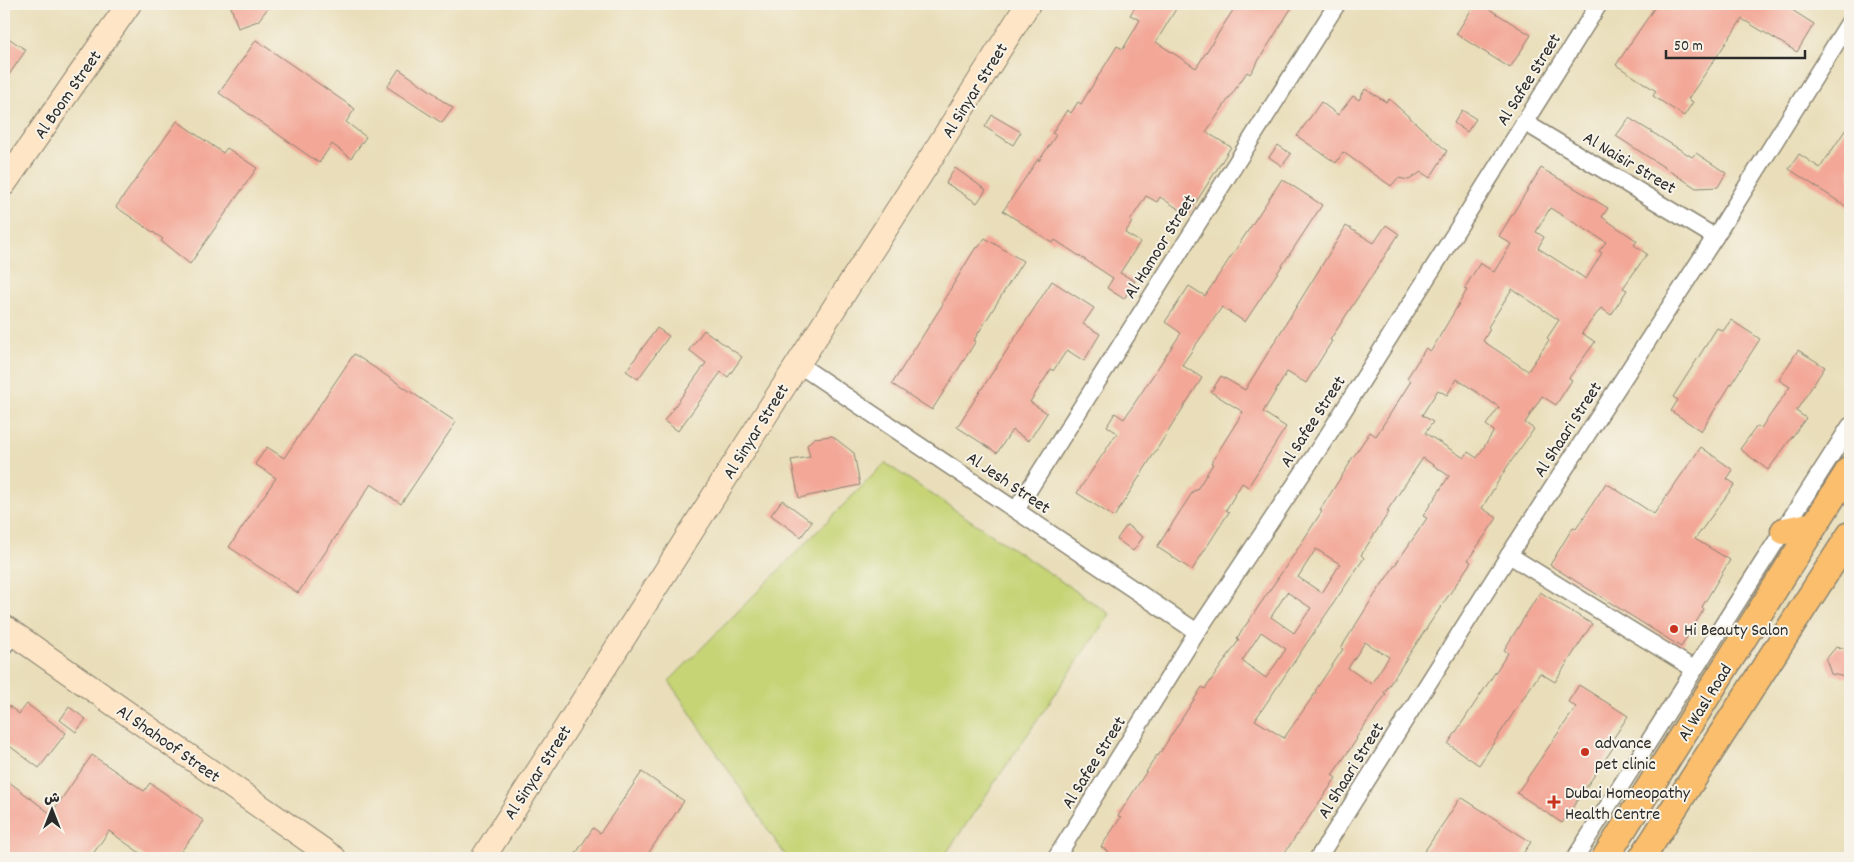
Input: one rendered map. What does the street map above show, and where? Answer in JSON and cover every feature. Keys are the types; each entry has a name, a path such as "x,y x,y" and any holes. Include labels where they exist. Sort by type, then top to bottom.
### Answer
{"main road":[{"name":"Al Wasl Road","path":"1605,858 1850,469"},
{"path":"1784,531 1814,525"},
{"name":"Al Wasl Road","path":"1642,858 1850,535"}],"street":[{"name":"Al Boom Street","path":"4,184 130,4"},
{"name":"Al Sinyar Street","path":"483,858 1028,4"},
{"name":"Al Hamoor Street","path":"1016,510 1337,4"},
{"name":"Al Safee Street","path":"1056,858 1198,632 1333,426 1599,4"},
{"name":"Al Shaari Street","path":"1318,858 1509,555 1716,237 1850,21"},
{"name":"Al Naisir Street","path":"1524,122 1716,237"},
{"name":"Al Jesh Street","path":"798,364 1198,632"},
{"path":"1575,858 1850,426"},
{"path":"1509,555 1694,669"},
{"name":"Al Shahoof Street","path":"7,636 334,858"}],"green space":[{"path":"885,463 1110,614 943,858 787,858 669,681"}],"building":[{"path":"230,4 271,4 258,21 238,28"},
{"path":"1137,4 1179,4 1156,42 1196,68 1237,4 1294,4 1250,74 1247,72 1206,132 1231,147 1188,215 1160,197 1157,202 1146,196 1130,221 1132,222 1125,233 1140,242 1120,273 1135,281 1124,299 1107,288 1113,278 1055,240 1053,243 1003,211 1056,135 1052,133 1067,110 1071,113 1078,102 1081,104 1117,46 1123,49 1140,20 1130,15"},
{"path":"1475,4 1481,4 1531,35 1510,68 1456,34"},
{"path":"1657,4 1796,4 1792,10 1814,24 1797,52 1742,19 1688,99 1693,102 1684,116 1653,96 1656,91 1616,65"},
{"path":"4,35 26,50 4,82"},
{"path":"256,40 355,109 346,122 366,137 351,158 332,144 319,163 219,93"},
{"path":"399,69 453,108 442,123 387,87"},
{"path":"1365,89 1386,102 1389,99 1447,151 1430,178 1421,172 1409,180 1398,178 1391,186 1343,152 1336,163 1297,136 1321,102 1338,115 1353,96 1359,100"},
{"path":"1462,110 1476,119 1467,132 1454,123"},
{"path":"992,115 1021,132 1013,145 985,127"},
{"path":"1629,118 1692,157 1696,153 1726,173 1718,187 1696,188 1616,136"},
{"path":"177,121 223,153 227,148 257,168 190,264 161,241 163,239 116,207"},
{"path":"1850,123 1850,209 1789,169 1799,154 1820,168"},
{"path":"1278,145 1291,154 1282,166 1269,157"},
{"path":"955,168 986,190 977,203 946,183"},
{"path":"1541,168 1608,208 1602,217 1637,241 1634,245 1647,254 1623,288 1627,290 1611,315 1601,308 1582,333 1595,342 1569,378 1572,380 1556,405 1542,396 1525,423 1534,429 1507,467 1482,508 1497,518 1468,560 1471,562 1332,775 1336,778 1281,858 1118,858 1101,847 1121,817 1118,816 1202,687 1205,689 1239,640 1237,638 1293,556 1370,432 1376,436 1411,381 1407,378 1426,348 1431,351 1467,290 1464,289 1480,263 1494,272 1511,244 1499,236","holes":["1550,208 1606,242 1599,251 1602,253 1586,279 1538,248 1544,237 1536,232","1512,289 1559,320 1547,338 1549,340 1528,371 1483,341 1490,329 1488,327","1457,379 1499,407 1486,425 1494,431 1477,458 1468,452 1464,458 1425,433 1433,422 1422,415 1438,390 1447,395","1423,458 1449,476 1423,516 1427,518 1370,602 1316,692 1284,738 1255,720 1364,558 1361,555 1389,512 1387,511","1316,549 1340,564 1322,593 1298,577","1287,592 1311,608 1294,633 1271,617","1261,632 1286,649 1266,678 1242,661","1365,642 1389,657 1371,684 1348,668"]},
{"path":"1282,179 1322,205 1245,322 1222,307 1182,365 1202,378 1114,517 1077,493 1117,433 1107,426 1115,413 1124,419 1181,333 1165,322 1189,286 1205,296"},
{"path":"1386,225 1399,234 1330,340 1332,341 1306,383 1287,372 1263,412 1286,427 1248,487 1242,483 1226,510 1229,512 1192,570 1157,547 1194,490 1196,491 1243,412 1211,392 1221,376 1245,390 1346,226 1374,243"},
{"path":"985,238 1023,261 974,340 976,341 932,410 892,384 943,304 976,247 978,248"},
{"path":"1052,281 1094,308 1083,324 1100,334 1084,361 1067,350 1053,371 1051,369 1030,402 1047,413 1029,441 1012,430 997,453 957,427"},
{"path":"1731,320 1760,339 1701,431 1671,411 1678,400 1673,397 1717,328 1723,331"},
{"path":"657,328 669,336 638,379 626,371"},
{"path":"704,330 742,357 728,377 721,372 678,431 664,421 706,363 689,350"},
{"path":"1798,350 1825,367 1796,411 1806,418 1768,470 1740,449 1757,426 1761,428 1790,387 1779,380"},
{"path":"354,354 456,422 401,504 371,484 298,593 229,547 276,478 255,464 267,447 284,458"},
{"path":"832,436 854,453 860,485 799,498 791,460 810,457 807,445 814,438"},
{"path":"1701,447 1733,470 1727,479 1735,484 1695,539 1730,560 1681,647 1550,565 1573,527 1576,529 1606,483 1654,514"},
{"path":"782,500 812,522 801,537 771,515"},
{"path":"1127,525 1143,537 1133,551 1117,539"},
{"path":"1540,592 1592,624 1555,682 1540,673 1479,765 1448,744 1508,653 1504,650"},
{"path":"1836,647 1850,649 1850,678 1831,674 1826,659"},
{"path":"1579,685 1628,716 1611,742 1615,745 1562,823 1517,793 1576,707 1568,702"},
{"path":"4,702 19,714 27,704 66,733 39,768 4,742"},
{"path":"69,707 86,719 76,732 60,720"},
{"path":"92,755 144,791 150,783 204,821 176,858 147,858 109,831 90,858 4,858 4,778 51,814"},
{"path":"642,772 684,801 645,858 573,858 593,828 600,833"},
{"path":"1461,797 1531,842 1520,858 1420,858"}],"place":[{"name":"Hi Beauty Salon","path":"1674,629"},
{"name":"advance pet clinic","path":"1585,752"},
{"name":"Dubai Homeopathy Health Centre","path":"1554,802"}]}
